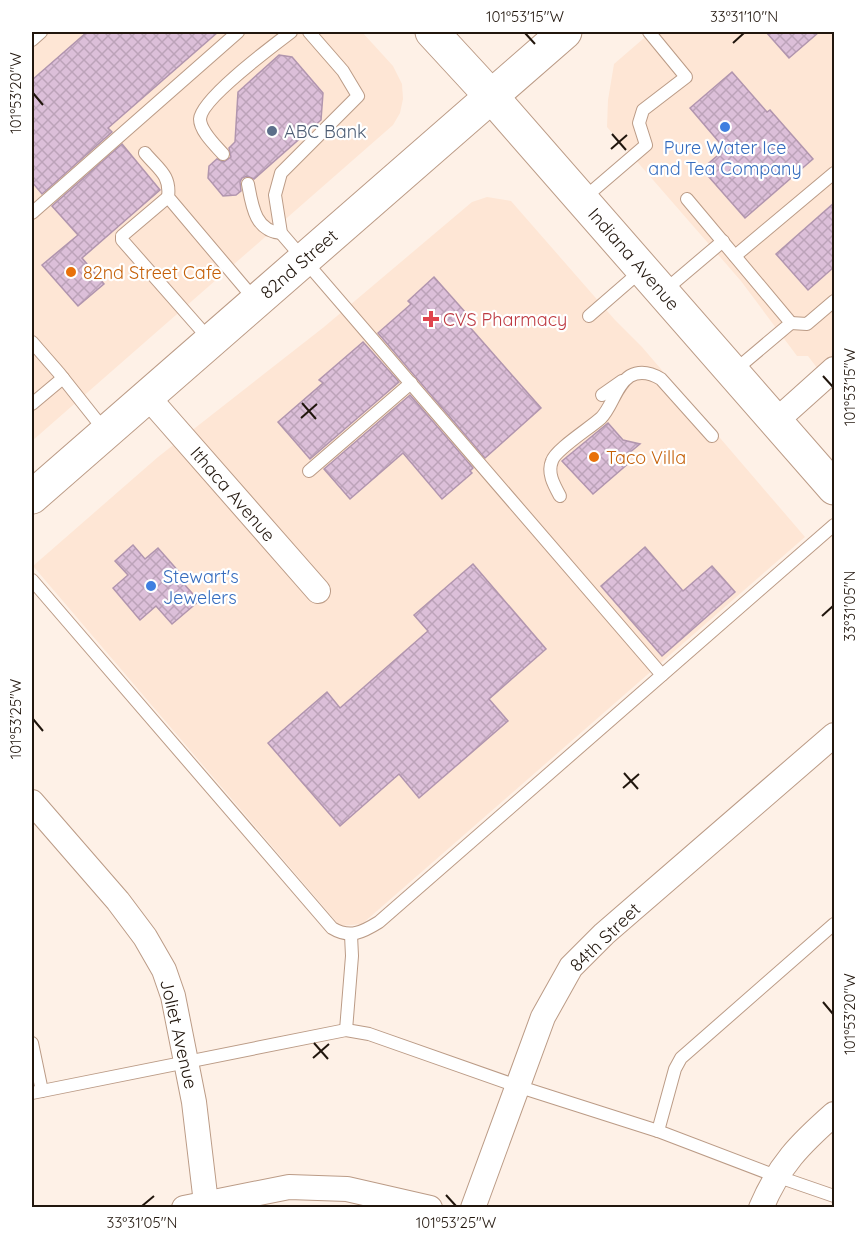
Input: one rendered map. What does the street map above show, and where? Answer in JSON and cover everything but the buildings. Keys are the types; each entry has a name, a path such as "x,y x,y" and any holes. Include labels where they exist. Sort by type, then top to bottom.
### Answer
{"main road":[{"name":"Indiana Avenue","path":"432,32 582,199 834,488"},
{"name":"82nd Street","path":"32,497 565,32"}],"street":[{"path":"776,421 834,369"},
{"name":"Ithaca Avenue","path":"147,396 318,591"},
{"name":"84th Street","path":"473,1208 543,1017 571,967 604,934 834,735"},
{"name":"Joliet Avenue","path":"32,802 118,901 145,937 164,970 173,996 194,1102 195,1205"},
{"path":"761,1208 787,1159 834,1114"},
{"path":"195,1205 289,1187 346,1189 430,1208"}],"lane":[{"path":"32,40 41,32"},
{"path":"32,213 238,32"},
{"path":"223,154 204,129 200,119 203,111 217,94 259,56 291,32"},
{"path":"309,32 343,71 358,96 281,173 275,195 281,233 662,675"},
{"path":"582,199 646,145 639,123 643,110 686,76 649,32"},
{"path":"144,153 167,179 168,197 122,236 122,240 211,341"},
{"path":"735,256 834,173"},
{"path":"249,184 251,201 261,224 270,232 281,233"},
{"path":"168,197 256,301"},
{"path":"687,199 791,322 807,324 834,301"},
{"path":"589,316 723,241"},
{"path":"733,372 791,322"},
{"path":"32,342 106,432"},
{"path":"602,395 628,377 639,373 652,374 661,379 712,436"},
{"path":"560,496 551,475 552,459 602,417 628,377"},
{"path":"32,404 63,378"},
{"path":"309,471 411,383"},
{"path":"32,580 332,928 351,935 379,922 834,525"},
{"path":"658,1131 675,1069 681,1058 834,924"},
{"path":"346,1030 352,956 351,935"},
{"path":"32,1043 37,1092 346,1030 369,1034 517,1086 658,1131 834,1196"}],"shaded area":[{"path":"32,32 362,32 393,66 402,84 403,99 400,113 393,125 32,441"},
{"path":"651,32 834,32 834,390 808,356 797,356 741,281 607,127 608,100 614,64"},
{"path":"487,197 511,201 615,320 642,347 805,537 362,924 340,926 33,566 158,457 324,327 472,202"}],"place":[{"name":"Pure Water Ice and Tea Company","path":"725,127"},
{"name":"ABC Bank","path":"272,131"},
{"name":"82nd Street Cafe","path":"71,272"},
{"name":"CVS Pharmacy","path":"431,319"},
{"name":"Taco Villa","path":"594,457"},
{"name":"Stewart's Jewelers","path":"151,586"}]}
